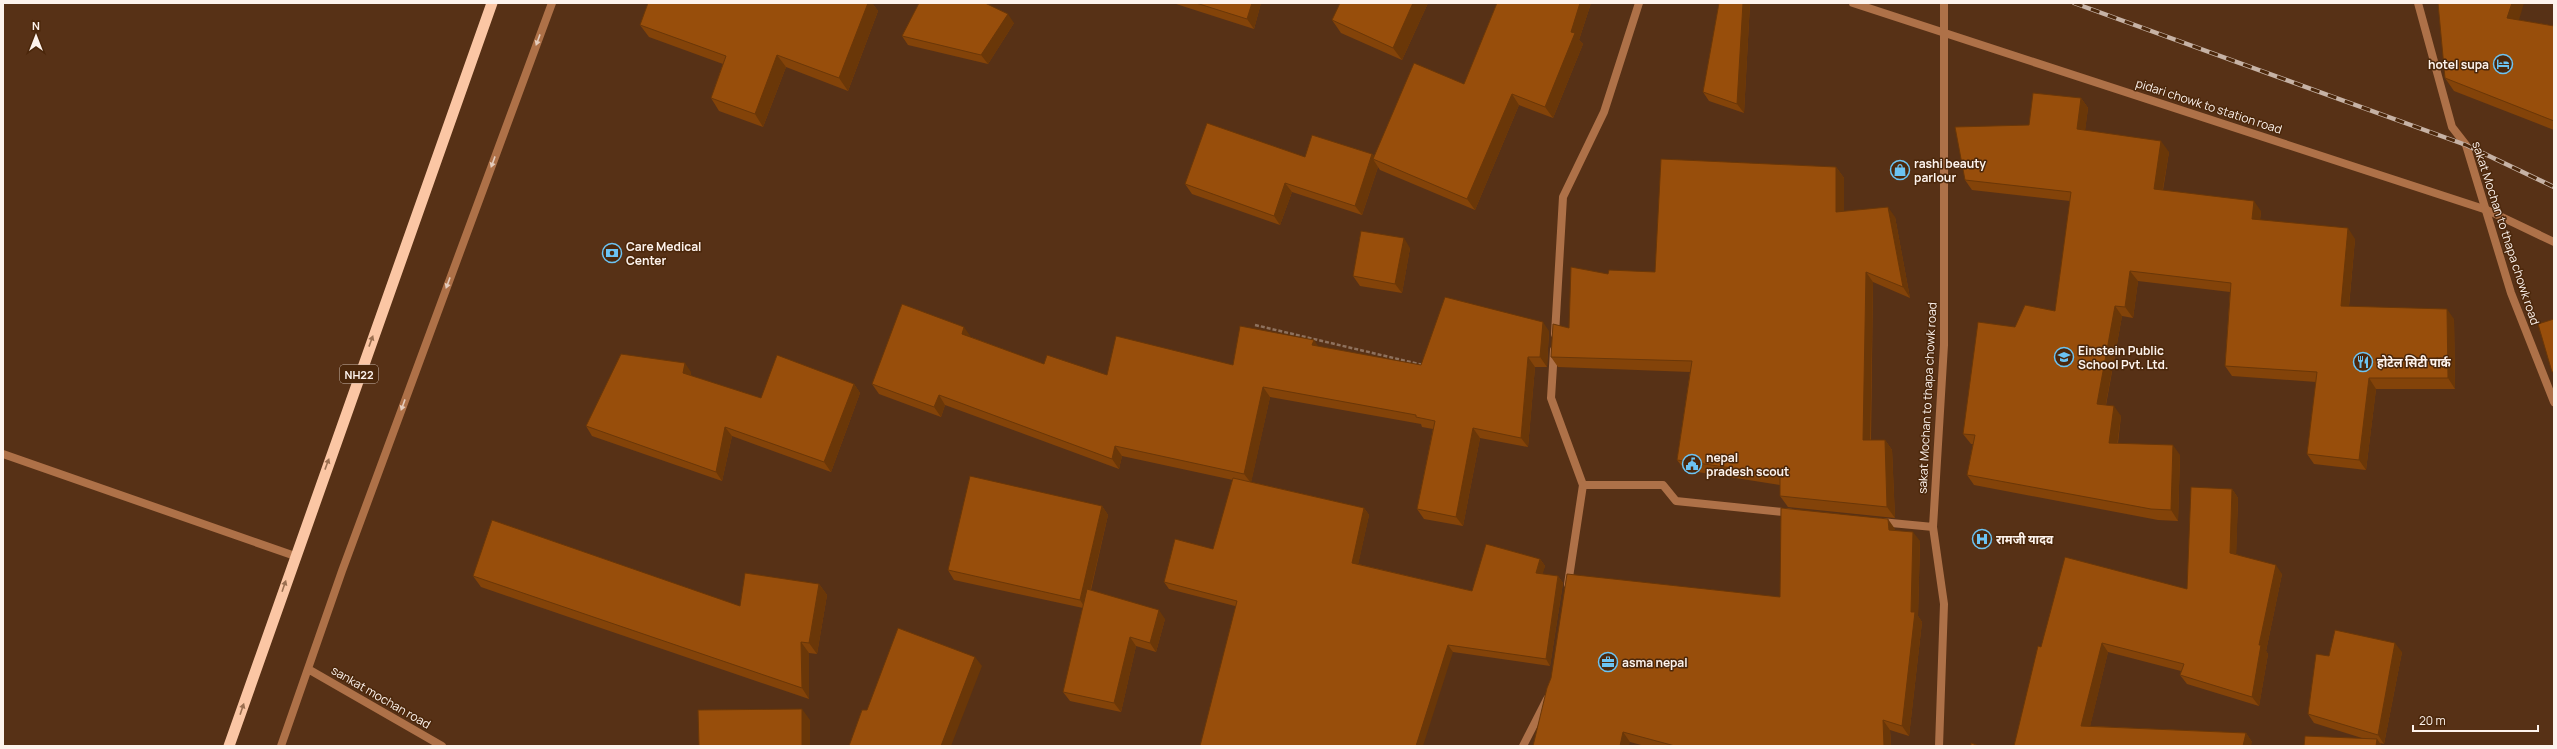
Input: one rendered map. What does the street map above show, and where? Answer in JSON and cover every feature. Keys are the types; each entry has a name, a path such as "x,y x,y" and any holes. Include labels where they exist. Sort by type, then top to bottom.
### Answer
{"highway":[{"name":"NH22","path":"229,746 492,3"}],"street":[{"path":"281,746 342,571 552,3"},
{"path":"1566,594 1583,485 1551,398 1563,197 1604,112 1639,3"},
{"name":"pidari chowk to station road","path":"1853,3 2487,210 2554,242"},
{"name":"sakat Mochan to thapa chowk road","path":"1939,746 1944,604 1933,527 1944,345 1944,3"},
{"name":"sakat Mochan to thapa chowk road","path":"2418,3 2452,127 2466,145 2511,293 2554,402"},
{"path":"3,454 295,556"},
{"path":"1583,485 1663,486 1676,501 1801,514"},
{"path":"1870,521 1933,527"},
{"name":"sankat mochan road","path":"308,669 442,746"},
{"path":"1523,746 1549,693"}],"path":[{"path":"1255,325 1430,367"}],"building":[{"path":"648,3 868,3 839,78 777,55 755,114 711,98 726,56 640,25"},
{"path":"919,3 985,3 1008,14 981,55 902,36"},
{"path":"1196,3 1252,3 1247,19"},
{"path":"1340,3 1413,3 1393,48 1332,20"},
{"path":"1497,3 1580,3 1571,32 1575,33 1545,107 1512,94 1467,199 1373,159 1414,63 1464,84"},
{"path":"1719,3 1743,3 1737,104 1703,92"},
{"name":"hotel supa","path":"2438,3 2512,3 2507,18 2554,26 2554,121 2445,78"},
{"path":"2033,93 2081,98 2077,129 2161,141 2154,189 2254,201 2252,219 2348,228 2341,306 2447,309 2448,378 2369,378 2359,460 2307,454 2317,372 2225,366 2231,283 2130,271 2125,307 2115,306 2097,404 2114,406 2109,443 2173,445 2171,510 2151,509 1967,475 1975,435 1963,434 1978,322 2015,327 2025,305 2055,311 2071,192 1965,180 1955,127 2029,125"},
{"path":"1207,123 1305,157 1312,135 1372,154 1355,206 1285,183 1274,216 1185,184"},
{"path":"1661,159 1836,167 1836,212 1888,207 1903,287 1866,272 1863,440 1885,440 1887,507 1780,496 1780,475 1677,460 1692,361 1551,357 1553,324 1569,328 1571,267 1608,274 1609,270 1655,272"},
{"path":"1361,231 1404,238 1395,284 1353,276"},
{"path":"1445,297 1543,322 1540,357 1528,357 1521,438 1473,428 1456,517 1417,509 1435,421 1416,417 1416,415 1263,387 1244,474 1115,446 1112,459 939,395 934,407 872,384 902,304 964,327 962,334 1044,364 1047,355 1107,375 1116,336 1233,365 1240,326 1314,340 1312,345 1421,365"},
{"path":"2554,319 2554,372 2552,372 2538,324"},
{"path":"621,354 685,363 683,373 761,398 777,355 854,384 824,462 725,427 716,472 586,426"},
{"path":"970,476 1102,506 1080,600 948,570"},
{"path":"1233,478 1364,508 1352,563 1472,591 1486,544 1540,559 1536,573 1558,576 1546,659 1448,645 1416,746 1200,746 1237,601 1164,582 1175,539 1213,549"},
{"path":"2191,487 2232,489 2230,553 2276,565 2259,645 2261,645 2252,697 2180,675 2184,664 2102,643 2081,726 2246,733 2243,746 2014,746 2038,646 2041,647 2065,557 2187,589"},
{"path":"1781,508 1888,519 1889,530 1913,532 1911,612 1915,612 1902,726 1883,720 1884,746 1675,746 1623,732 1620,746 1533,746 1547,688 1551,678 1567,574 1780,597"},
{"path":"492,520 740,606 745,573 819,584 809,643 801,642 802,688 473,576"},
{"path":"1087,589 1159,610 1150,643 1130,637 1114,703 1063,692"},
{"path":"898,628 975,657 941,746 849,746 862,710 867,710"},
{"path":"2335,630 2395,643 2378,735 2308,714 2316,654 2329,656"},
{"path":"802,709 802,746 699,746 698,710"},
{"path":"2305,736 2377,739 2376,746 2304,746"},
{"path":"1971,743 1979,746 1971,746"}],"railway":[{"path":"2074,3 2466,145 2554,187"}],"place":[{"name":"hotel supa","path":"2503,64"},
{"name":"rashi beauty parlour","path":"1900,170"},
{"name":"Care Medical Center","path":"612,253"},
{"name":"Einstein Public School Pvt. Ltd.","path":"2064,357"},
{"name":"होटेल सिटी पार्क","path":"2363,362"},
{"name":"nepal pradesh scout","path":"1692,464"},
{"name":"रामजी यादव","path":"1982,539"},
{"name":"asma nepal","path":"1608,662"}]}
